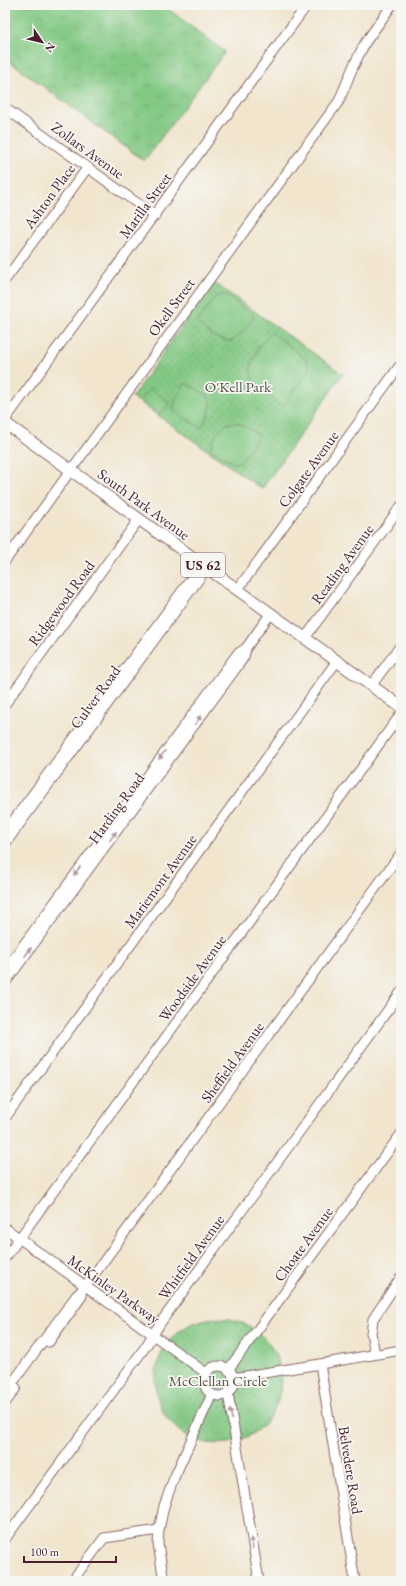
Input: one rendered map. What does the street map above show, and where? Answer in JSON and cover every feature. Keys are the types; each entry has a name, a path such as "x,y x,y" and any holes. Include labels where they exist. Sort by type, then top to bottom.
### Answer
{"main road":[{"name":"South Park Avenue","path":"5,421 137,518 401,707"}],"street":[{"name":"Marilla Street","path":"5,421 307,5"},
{"name":"Okell Street","path":"5,561 339,101 353,67 366,43 392,5"},
{"name":"Zollars Avenue","path":"5,108 155,216"},
{"name":"Ashton Place","path":"5,280 88,167"},
{"name":"Colgate Avenue","path":"238,590 401,364"},
{"name":"Reading Avenue","path":"305,638 401,506"},
{"name":"Ridgewood Road","path":"5,704 24,673 137,518"},
{"name":"Culver Road","path":"5,832 204,566"},
{"name":"Culver Road","path":"5,844 204,566"},
{"name":"Harding Road","path":"5,984 15,963 180,737 237,654 246,648 271,613"},
{"path":"372,686 401,645"},
{"name":"Mariemont Avenue","path":"5,1118 338,661"},
{"name":"Ridgewood Road","path":"5,693 24,673"},
{"name":"Woodside Avenue","path":"5,1258 401,714"},
{"name":"Sheffield Avenue","path":"23,1373 81,1299 85,1287 401,853"},
{"name":"Harding Road","path":"5,970 15,963"},
{"name":"Whitfield Avenue","path":"5,1539 153,1335 397,1006 401,992"},
{"name":"Choate Avenue","path":"230,1374 401,1134"},
{"name":"McKinley Parkway","path":"5,1228 206,1373"},
{"path":"375,1354 371,1333 372,1319 401,1277"},
{"path":"230,1374 320,1364 401,1350"},
{"name":"Belvedere Road","path":"320,1364 355,1581"},
{"path":"222,1367 230,1374 233,1385 228,1393 219,1396 212,1394 207,1390 204,1384 204,1378 210,1369 222,1367"},
{"path":"5,1393 23,1373"},
{"path":"5,1403 23,1373"},
{"path":"228,1393 259,1581"},
{"path":"164,1581 158,1544 159,1530 168,1494 212,1394"},
{"path":"72,1581 104,1538 159,1530"}],"green space":[{"path":"5,5 163,5 225,52 144,161 5,58"},
{"name":"O'Kell Park","path":"213,282 343,374 262,489 132,397"},
{"path":"217,295 226,295 254,317 245,330 232,341 221,340 213,336 197,322"},
{"path":"271,332 307,360 309,370 282,407 255,387 250,369 258,348"},
{"path":"185,383 207,395 211,402 209,414 201,428 174,411 173,407"},
{"path":"150,388 169,403 160,415 141,400"},
{"path":"239,423 259,435 241,462 234,463 210,449 217,432 226,424"},
{"name":"McClellan Circle","path":"218,1318 242,1323 253,1329 266,1341 276,1357 281,1381 276,1405 270,1416 258,1429 242,1439 218,1444 194,1439 183,1433 170,1421 160,1405 155,1381 160,1357 166,1346 178,1333 194,1323"}]}
